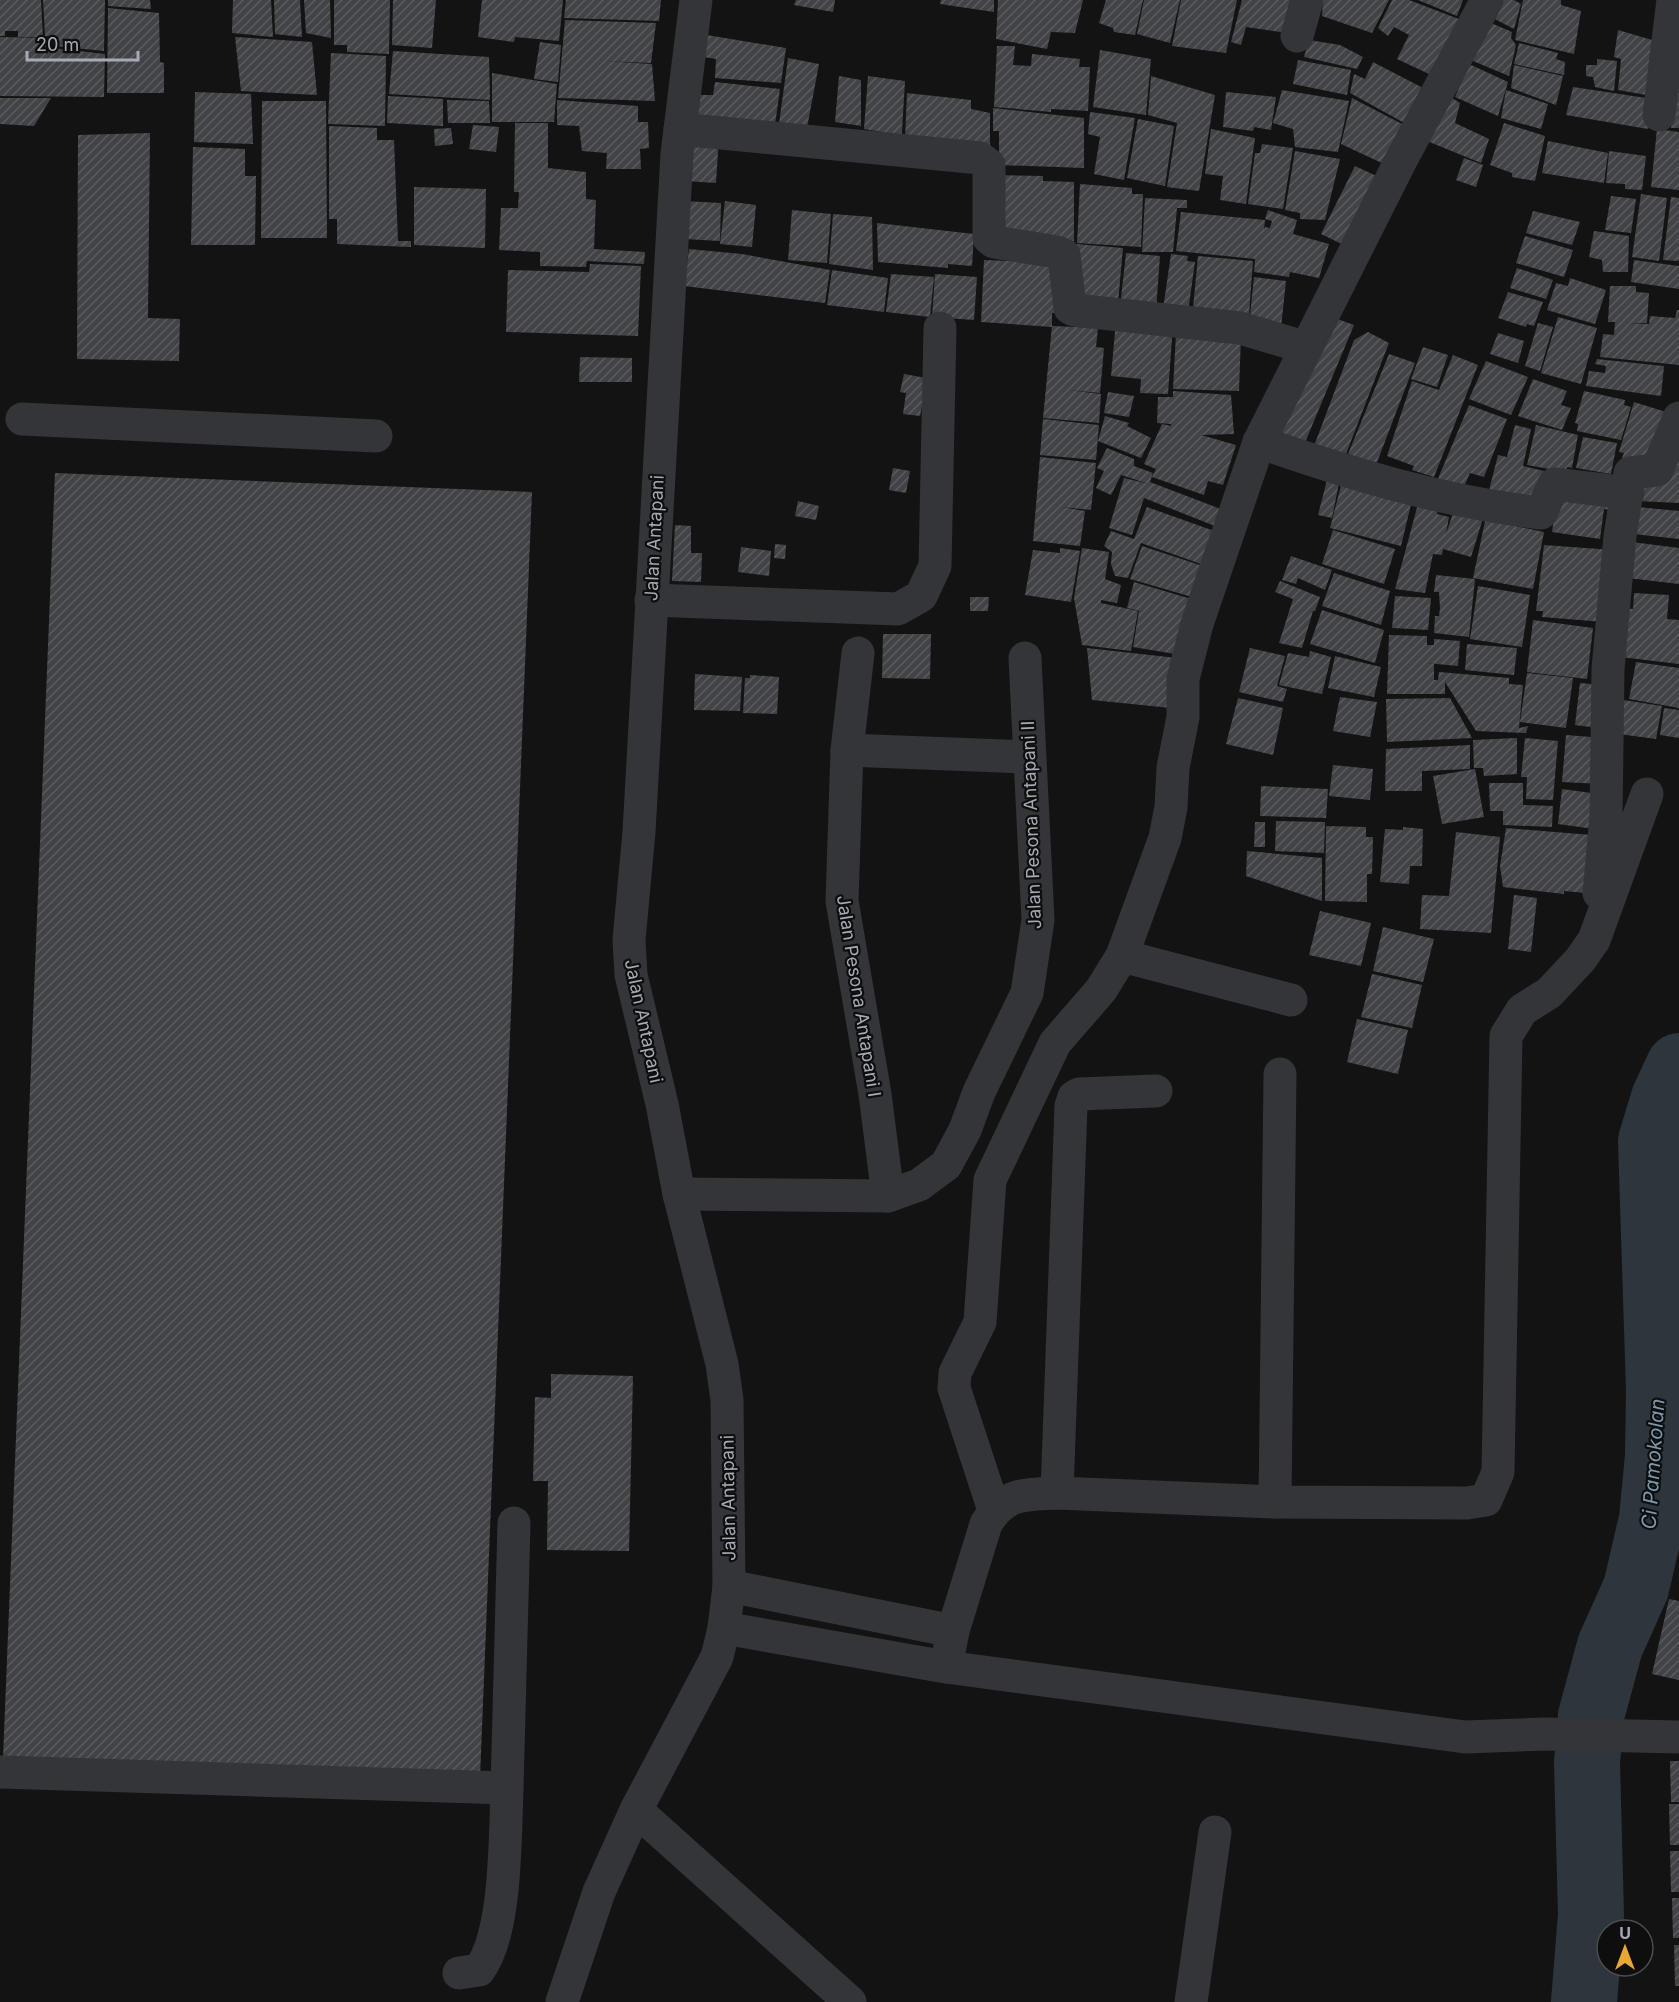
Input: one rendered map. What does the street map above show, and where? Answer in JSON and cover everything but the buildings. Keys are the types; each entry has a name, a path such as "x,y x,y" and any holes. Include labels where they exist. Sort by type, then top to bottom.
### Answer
{"street":[{"name":"Jalan Antapani","path":"562,2002 599,1892 636,1810 717,1657 724,1628 729,1586 727,1400 722,1364 679,1194 662,1104 631,975 629,940 639,832 680,129 696,0"},
{"path":"1297,36 1307,0"},
{"path":"994,1510 954,1388 955,1373 980,1322 990,1180 1055,1043 1101,990 1122,956 1165,838 1171,807 1173,768 1183,717 1183,679 1197,624 1259,442 1304,347 1487,0"},
{"path":"1659,115 1673,0"},
{"path":"680,129 980,158 989,165 989,238 994,242 1064,255 1070,308 1240,328 1304,347"},
{"path":"651,600 898,609 921,596 935,566 939,328"},
{"path":"1594,940 1606,817 1608,669 1620,536 1630,473 1657,470 1679,418"},
{"path":"22,419 376,436"},
{"path":"1259,442 1346,472 1494,507 1541,513 1554,484 1628,493"},
{"name":"Jalan Pesona Antapani I","path":"858,653 847,750 842,901 875,1094 888,1196"},
{"name":"Jalan Pesona Antapani II","path":"679,1194 888,1196 919,1185 946,1165 965,1130 979,1092 1027,993 1038,920 1028,756 1025,658"},
{"path":"847,750 1028,756"},
{"path":"946,1667 953,1631 987,1524 994,1510 1007,1500 1021,1495 1057,1494 1275,1502 1467,1503 1486,1500 1498,1472 1506,1036 1522,1010 1549,993 1580,960 1594,940 1647,794"},
{"path":"1122,956 1291,1000"},
{"path":"1275,1502 1280,1074"},
{"path":"1057,1494 1071,1106 1074,1097 1079,1094 1155,1091"},
{"path":"459,1973 479,1970 488,1958 502,1890 514,1523"},
{"path":"729,1586 953,1631"},
{"path":"724,1628 946,1667 1466,1737 1545,1734 1679,1737"},
{"path":"0,1772 507,1788"},
{"path":"636,1810 850,2002"},
{"path":"1191,2002 1215,1832"}],"waterway":[{"name":"Ci Pamokolan","path":"1584,2002 1591,1915 1587,1762 1591,1716 1610,1646 1636,1588 1652,1519 1658,1456 1659,1391 1651,1141 1664,1098 1679,1066"}]}
